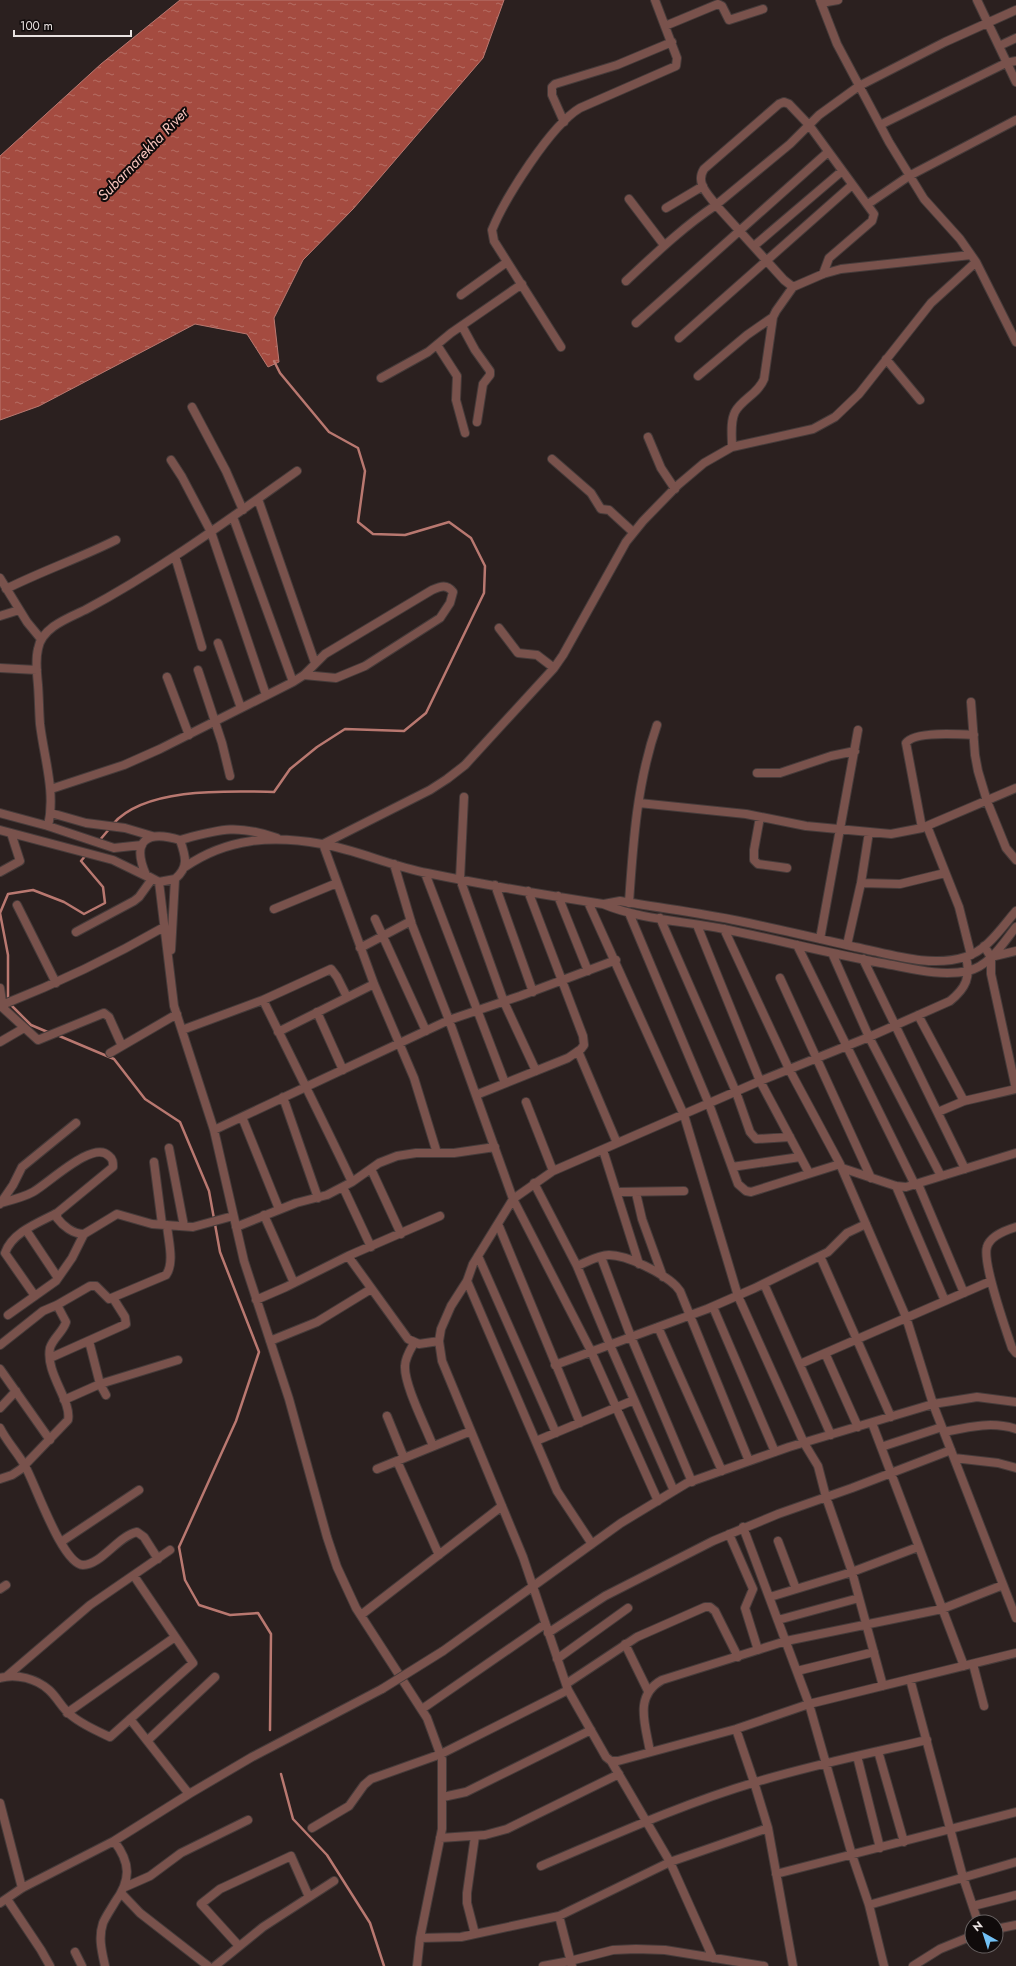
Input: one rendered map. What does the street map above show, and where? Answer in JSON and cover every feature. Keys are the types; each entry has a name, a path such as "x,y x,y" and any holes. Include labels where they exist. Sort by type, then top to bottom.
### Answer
{"street":[{"path":"561,347 494,241 492,230 522,175 564,122 580,108 676,66 678,61 672,42 655,0"},
{"path":"838,0 821,1 835,39 859,86 880,125 924,199 960,239 973,259 1016,342"},
{"path":"977,0 1006,63 1016,81"},
{"path":"665,26 718,4 722,6 729,20 763,9"},
{"path":"626,281 664,245 701,215 716,205 790,144 819,115 859,86 944,42 1016,10"},
{"path":"999,46 1016,38"},
{"path":"564,122 552,95 552,87 555,84 617,65 672,42"},
{"path":"880,125 1006,63 1016,61"},
{"path":"793,287 784,280 716,205 703,186 700,178 704,169 779,104 784,102 789,104 810,124 828,152 873,211 873,219 829,258 823,274"},
{"path":"868,204 910,176 1016,120"},
{"path":"636,323 828,152"},
{"path":"754,246 842,171"},
{"path":"678,338 852,185"},
{"path":"666,208 703,186"},
{"path":"629,198 664,245"},
{"path":"732,447 732,422 735,412 757,390 764,379 773,317 793,287 823,274 841,269 973,259"},
{"path":"322,844 424,793 447,779 465,765 554,668 563,655 616,558 633,532 675,489 704,463 732,447 813,429 835,417 854,399 931,303 973,259"},
{"path":"461,295 507,262"},
{"path":"381,378 420,357 522,284"},
{"path":"698,376 747,335 773,317"},
{"path":"462,326 475,350 490,371 490,374 483,384 477,422"},
{"path":"437,345 457,376 456,400 465,433"},
{"path":"886,359 920,400"},
{"path":"192,407 226,471 243,510"},
{"path":"648,437 661,468 675,489"},
{"path":"552,459 591,493 601,509 609,510 633,532"},
{"path":"171,460 182,477 211,532 266,695"},
{"path":"48,826 51,813 51,789 40,724 36,660 41,639 65,620 108,598 175,556 297,471"},
{"path":"258,499 316,663"},
{"path":"232,517 293,682"},
{"path":"6,589 44,570 72,561 84,553 90,553 116,540"},
{"path":"175,556 202,647"},
{"path":"0,578 19,610 41,639"},
{"path":"51,789 124,765 189,735 293,682 304,675 325,654 432,590 441,586 446,586 453,592 450,603 440,618 364,666 336,678 304,675"},
{"path":"0,616 19,610"},
{"path":"499,628 518,653 537,655 554,668"},
{"path":"218,643 241,708"},
{"path":"0,668 37,670"},
{"path":"198,670 222,743 230,776"},
{"path":"167,677 189,735"},
{"path":"971,702 978,771 987,801 1006,848 1016,860"},
{"path":"629,902 633,840 647,754 657,725"},
{"path":"820,939 858,730"},
{"path":"713,1958 670,1862 619,1774 606,1756 567,1687 523,1557 442,1361 439,1341 441,1329 451,1306 467,1281 478,1256 498,1224 514,1199 534,1183 553,1171 760,1081 869,1037 950,1001 957,995 966,981 969,971 968,956 958,907 945,872 924,827 906,743 913,737 927,735 974,735"},
{"path":"757,772 780,773 831,756 855,751"},
{"path":"640,803 760,817 806,826 891,834 924,827 1016,788"},
{"path":"464,796 460,879 504,1002 536,1071"},
{"path":"0,813 48,826 114,848 142,845 152,836"},
{"path":"51,813 86,823 125,828 152,836 160,835 180,840 212,831 236,828 249,830 279,839 322,844 426,873 604,904 629,913 724,929 922,971 946,973 969,971 985,964 1016,927"},
{"path":"760,817 754,850 754,860 758,864 787,868"},
{"path":"0,830 77,849 113,860 155,881 175,880"},
{"path":"848,945 861,883 869,832"},
{"path":"0,872 20,861 11,833"},
{"path":"169,973 175,880 185,867 200,857 225,846 279,839"},
{"path":"180,840 185,867"},
{"path":"322,844 374,984 420,1094 437,1153"},
{"path":"142,845 141,854 144,870 146,875 155,881 164,927 169,973 177,1014 214,1130 244,1261 289,1399 327,1537 337,1567 360,1615 422,1709 436,1738 441,1754 443,1797 440,1838 420,1938 417,1966"},
{"path":"394,864 411,921 450,1020 514,1199 591,1352 658,1501"},
{"path":"861,883 900,884 945,872"},
{"path":"426,873 505,1083"},
{"path":"76,932 134,901 155,881"},
{"path":"274,909 337,883"},
{"path":"495,885 533,992"},
{"path":"476,1095 568,1058 581,1049 585,1041 528,891"},
{"path":"558,896 588,971"},
{"path":"604,904 620,901 629,902 737,921 926,961 945,961 968,956 984,946 1016,911"},
{"path":"588,902 616,960 684,1115 738,1296 804,1443 818,1466 826,1497 852,1572 883,1686"},
{"path":"17,905 56,983"},
{"path":"629,913 709,1104 738,1184 746,1192 751,1192 809,1173 841,1166 896,1186 917,1185 965,1168 1016,1153"},
{"path":"660,918 736,1092 750,1132 756,1139 790,1138"},
{"path":"375,919 426,1031"},
{"path":"360,948 411,921"},
{"path":"697,924 760,1081 809,1173"},
{"path":"3,1010 132,946 164,927"},
{"path":"724,929 789,1069 841,1166 906,1317 933,1404 1016,1618"},
{"path":"797,945 917,1185 964,1293"},
{"path":"938,1112 964,1101 1016,1089 992,974 991,957 984,946"},
{"path":"991,957 1016,951"},
{"path":"832,953 869,1037 941,1176"},
{"path":"863,959 894,1026 965,1168"},
{"path":"214,1130 450,1020 533,992 616,960"},
{"path":"182,1030 263,1000 331,969 337,977 347,997"},
{"path":"780,978 871,1178"},
{"path":"278,1032 374,984"},
{"path":"0,988 3,1010 38,1040 104,1013 109,1017 122,1046"},
{"path":"263,1000 278,1032 307,1086 352,1182"},
{"path":"317,1012 343,1070"},
{"path":"110,1053 177,1014"},
{"path":"918,1015 964,1101"},
{"path":"0,1042 24,1028"},
{"path":"578,1051 617,1143"},
{"path":"283,1097 318,1198"},
{"path":"526,1102 553,1171"},
{"path":"242,1117 279,1209"},
{"path":"0,1202 14,1185 22,1167 76,1123"},
{"path":"236,1227 279,1209 318,1198 343,1187 379,1163 397,1156 416,1153 454,1153 495,1147"},
{"path":"169,1148 189,1226"},
{"path":"603,1150 639,1264"},
{"path":"0,1202 35,1191 92,1152 106,1152 111,1157 113,1162 109,1172 63,1206 57,1213 26,1230 10,1243 3,1257 35,1296"},
{"path":"732,1167 800,1157"},
{"path":"0,1344 43,1311 94,1285 106,1298 113,1298 154,1281 168,1272 170,1261 154,1162"},
{"path":"371,1169 401,1234"},
{"path":"534,1183 577,1266 674,1491"},
{"path":"896,1186 944,1301"},
{"path":"343,1187 371,1247"},
{"path":"617,1192 636,1193 684,1191"},
{"path":"636,1193 642,1219 663,1277"},
{"path":"57,1213 57,1218 60,1222 74,1232 84,1234"},
{"path":"8,1315 58,1278 72,1258 84,1234 117,1214 152,1224 189,1226 233,1216"},
{"path":"264,1215 294,1283"},
{"path":"256,1300 348,1256 440,1216"},
{"path":"498,1224 580,1423"},
{"path":"556,1365 738,1296 833,1249 847,1233 866,1224"},
{"path":"1016,1227 997,1235 987,1246 986,1252 992,1281 1012,1348 1016,1353"},
{"path":"26,1230 58,1278"},
{"path":"348,1256 402,1332 414,1343 419,1344 439,1341"},
{"path":"478,1256 556,1433"},
{"path":"577,1266 601,1257 617,1256 639,1264 663,1277 672,1282 680,1291 749,1461"},
{"path":"820,1256 891,1417"},
{"path":"601,1257 631,1337 692,1482"},
{"path":"467,1281 557,1491 592,1544"},
{"path":"800,1364 992,1281"},
{"path":"764,1284 831,1435"},
{"path":"270,1341 317,1322 371,1289"},
{"path":"50,1358 89,1342 126,1324 125,1317 113,1298"},
{"path":"0,1478 17,1472 68,1420 69,1413 57,1386 50,1358 50,1349 54,1340 64,1328 66,1322 57,1305"},
{"path":"713,1306 775,1452"},
{"path":"658,1327 722,1471"},
{"path":"89,1342 100,1384 106,1396"},
{"path":"414,1343 405,1361 405,1372 433,1446"},
{"path":"825,1353 858,1427"},
{"path":"64,1400 100,1384 178,1360"},
{"path":"0,1369 50,1440"},
{"path":"0,1408 16,1390"},
{"path":"50,1966 41,1950 3,1901 22,1888 114,1841 252,1757 382,1689 442,1651 621,1523 674,1491 692,1482 775,1452 933,1404 977,1397 1016,1402"},
{"path":"536,1442 615,1406 634,1400"},
{"path":"386,1416 400,1460 439,1555"},
{"path":"872,1423 964,1666"},
{"path":"881,1447 943,1430 990,1425 1006,1425 1016,1428"},
{"path":"0,1428 13,1450 25,1465 45,1513 73,1561 84,1565 91,1563 127,1536 137,1532 144,1536 158,1559"},
{"path":"377,1469 471,1431"},
{"path":"548,1633 605,1596 729,1534 951,1450"},
{"path":"954,1458 1016,1468"},
{"path":"61,1542 139,1490"},
{"path":"360,1615 502,1506"},
{"path":"743,1528 809,1704 827,1762 852,1855 870,1905 884,1966"},
{"path":"729,1534 753,1589 745,1608 758,1650"},
{"path":"778,1541 796,1589"},
{"path":"770,1597 852,1572 918,1547"},
{"path":"4,1677 90,1605 170,1550"},
{"path":"4,1677 16,1676 27,1679 49,1690 67,1713 80,1722 110,1737 193,1663 134,1576"},
{"path":"650,1752 643,1712 645,1699 648,1691 654,1684 662,1680 786,1641 866,1626 942,1609 1003,1585"},
{"path":"778,1620 859,1598"},
{"path":"312,1828 350,1806 364,1785 371,1779 441,1754 567,1687 625,1644 691,1613 710,1607 715,1611 738,1657"},
{"path":"557,1659 628,1608"},
{"path":"422,1709 545,1624"},
{"path":"67,1713 175,1637"},
{"path":"625,1644 648,1691"},
{"path":"797,1671 874,1652"},
{"path":"611,1761 618,1761 736,1729 809,1704 1016,1653"},
{"path":"972,1664 984,1706"},
{"path":"148,1740 215,1677"},
{"path":"910,1679 963,1877 976,1914"},
{"path":"130,1719 189,1794"},
{"path":"736,1729 768,1828 793,1966"},
{"path":"443,1797 466,1792 591,1730"},
{"path":"541,1866 646,1821 754,1782 827,1762 927,1740"},
{"path":"878,1751 904,1842"},
{"path":"857,1756 880,1848"},
{"path":"440,1838 485,1835 506,1829 619,1774"},
{"path":"0,1803 22,1888"},
{"path":"776,1874 1016,1812"},
{"path":"123,1890 150,1876 181,1853 248,1820"},
{"path":"420,1938 461,1937 559,1916 670,1862 768,1828"},
{"path":"475,1836 467,1892 467,1902 476,1934"},
{"path":"105,1966 101,1950 103,1924 123,1890 128,1878 126,1863 122,1852 114,1841"},
{"path":"239,1946 201,1904 220,1889 291,1856 309,1897"},
{"path":"870,1905 1016,1862"},
{"path":"215,1966 263,1927 334,1881"},
{"path":"123,1890 140,1913 208,1966"},
{"path":"973,1906 1016,1895"},
{"path":"559,1916 571,1964"},
{"path":"1004,1927 1016,1925"},
{"path":"913,1966 940,1950 964,1940"},
{"path":"543,1966 571,1964 613,1950 636,1949 665,1950 764,1966"},
{"path":"75,1952 82,1966"}],"water":[{"name":"Subarnarekha River","path":"180,0 504,0 483,58 353,209 303,260 274,318 279,362 268,367 247,334 195,324 39,406 0,420 0,156 101,64"}],"waterway":[{"path":"113,824 127,812 145,803 166,797 211,792 274,792 290,769 317,747 345,729 404,731 426,713 484,593 485,566 471,538 449,522 405,535 373,534 358,522 365,471 358,448 329,432 280,373 274,361"},
{"path":"99,841 110,828"},
{"path":"50,1033 31,1025 8,1002 8,955 0,913 8,894 33,890 64,902 84,914 105,903 103,887 81,861 86,855"},
{"path":"57,1035 114,1059 145,1099 180,1122 209,1191 220,1252 259,1352 236,1421 179,1547 185,1580 199,1605 230,1615 258,1613 271,1634 270,1730"},
{"path":"281,1774 293,1819 327,1855 370,1923 384,1966"}]}
